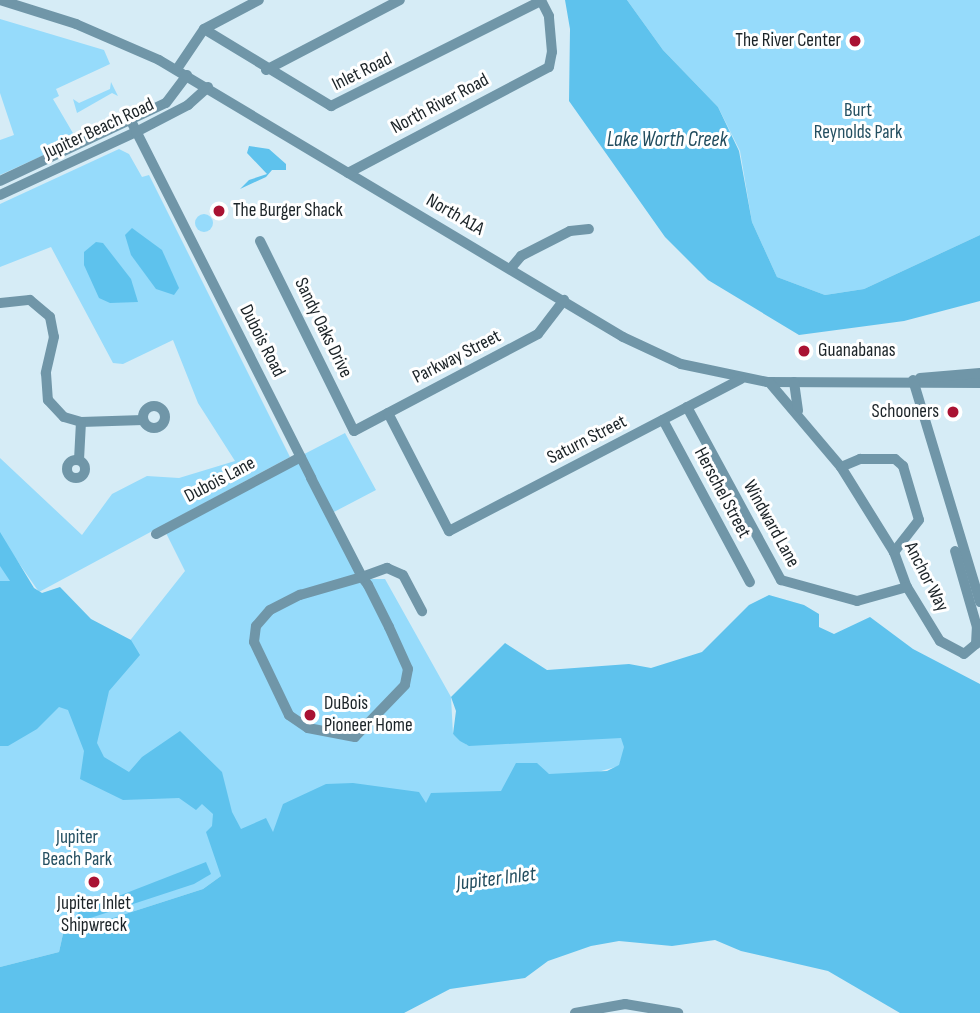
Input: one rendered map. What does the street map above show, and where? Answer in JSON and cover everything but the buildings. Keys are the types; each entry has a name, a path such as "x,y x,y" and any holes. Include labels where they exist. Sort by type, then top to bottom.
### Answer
{"street":[{"name":"North A1A","path":"0,0 76,24 177,69 659,356 741,379 769,382 912,380 980,383"},
{"path":"177,69 204,29 259,0"},
{"path":"267,70 400,0"},
{"name":"Inlet Road","path":"204,29 325,106 336,106 541,0"},
{"name":"North River Road","path":"348,173 549,67 552,51 549,16 541,0"},
{"name":"Jupiter Beach Road","path":"0,181 131,121 176,95 187,75"},
{"name":"Jupiter Beach Road","path":"0,195 188,105 208,87"},
{"name":"Dubois Road","path":"131,121 362,577 409,674 405,685 360,734 349,738 308,727 289,715 258,653 254,631 266,614 292,598 362,577"},
{"path":"511,268 521,256 570,231 589,229"},
{"name":"Sandy Oaks Drive","path":"260,241 354,430"},
{"path":"0,303 21,298 46,311 54,337 46,373 48,400 64,417 80,422 143,420"},
{"name":"Parkway Street","path":"354,430 538,334 564,300"},
{"name":"North A1A","path":"912,380 980,373"},
{"name":"Saturn Street","path":"388,413 449,531 741,379"},
{"path":"912,380 980,602"},
{"name":"Anchor Way","path":"769,382 841,467 894,552 907,587 944,645 958,653 969,653 976,644 977,626 955,551"},
{"path":"794,382 799,415"},
{"name":"Windward Lane","path":"687,407 780,580 857,601 907,587"},
{"name":"Herschel Street","path":"663,420 750,582"},
{"path":"79,460 80,422"},
{"name":"Dubois Lane","path":"156,534 301,457"},
{"path":"841,467 860,459 895,459 904,466 919,520 894,552"},
{"path":"362,577 387,568 403,575 422,611"},
{"path":"575,1013 634,1004 678,1013"}],"green space":[{"name":"Burt Reynolds Park","path":"627,0 980,0 980,235 864,289 825,295 777,277 752,222 740,151 718,107 663,50"},
{"path":"0,19 104,50 110,64 56,89 59,96 53,99 77,140 0,175 0,140 14,135 0,93"},
{"path":"111,82 118,96 112,93 77,113 73,99 79,103 110,89"},
{"path":"119,149 129,154 142,177 149,175 290,457 39,592 0,536 0,458 82,535 112,494 147,476 179,478 235,461 198,403 173,340 123,364 113,363 51,247 0,267 0,204"},
{"path":"200,214 208,214 213,223 211,230 200,232 195,227 195,219"},
{"name":"Jupiter Beach Park","path":"345,433 376,490 332,513 367,579 385,579 451,697 453,734 467,745 622,737 625,747 619,766 548,786 426,804 221,876 203,889 63,934 59,952 0,967 0,549 37,596 128,643 185,571 163,527"}],"water":[{"name":"Lake Worth Creek","path":"565,0 627,0 663,50 718,107 739,151 752,222 777,277 825,295 864,289 980,235 980,301 904,321 799,335 708,280 665,237 569,101 570,29"},
{"path":"249,146 269,149 286,164 286,170 272,170 266,177 240,189 249,180 267,174 247,153"},
{"path":"132,228 162,250 179,288 174,295 156,289 131,255 125,235"},
{"path":"96,242 103,243 131,279 138,302 110,303 99,298 84,265 84,252"},
{"name":"Jupiter Inlet","path":"0,532 34,588 42,593 60,587 91,619 131,640 140,655 109,691 97,743 104,757 129,772 142,757 180,731 222,772 232,812 241,829 266,818 273,832 283,804 326,784 353,783 419,792 426,803 431,793 501,791 516,763 537,763 549,774 607,771 619,765 624,747 621,738 469,746 453,734 456,711 451,697 505,643 547,670 629,664 651,668 702,652 749,605 769,595 804,605 819,614 819,627 834,634 870,617 913,649 980,684 980,1013 900,1013 828,971 741,951 715,940 672,946 619,941 591,946 548,961 525,978 450,989 404,1013 0,1013 0,967 59,952 63,934 203,889 221,876 206,832 212,826 213,814 202,804 196,810 179,798 123,800 80,779 84,751 68,710 59,707 37,729 8,746 0,746 0,581 10,581 0,566"},
{"path":"206,862 211,874 194,884 66,926 80,911"}],"place":[{"name":"The River Center","path":"855,41"},
{"name":"The Burger Shack","path":"219,211"},
{"name":"Guanabanas","path":"804,351"},
{"name":"Schooners","path":"953,412"},
{"name":"DuBois Pioneer Home","path":"310,715"},
{"name":"Jupiter Inlet Shipwreck","path":"94,882"}]}
